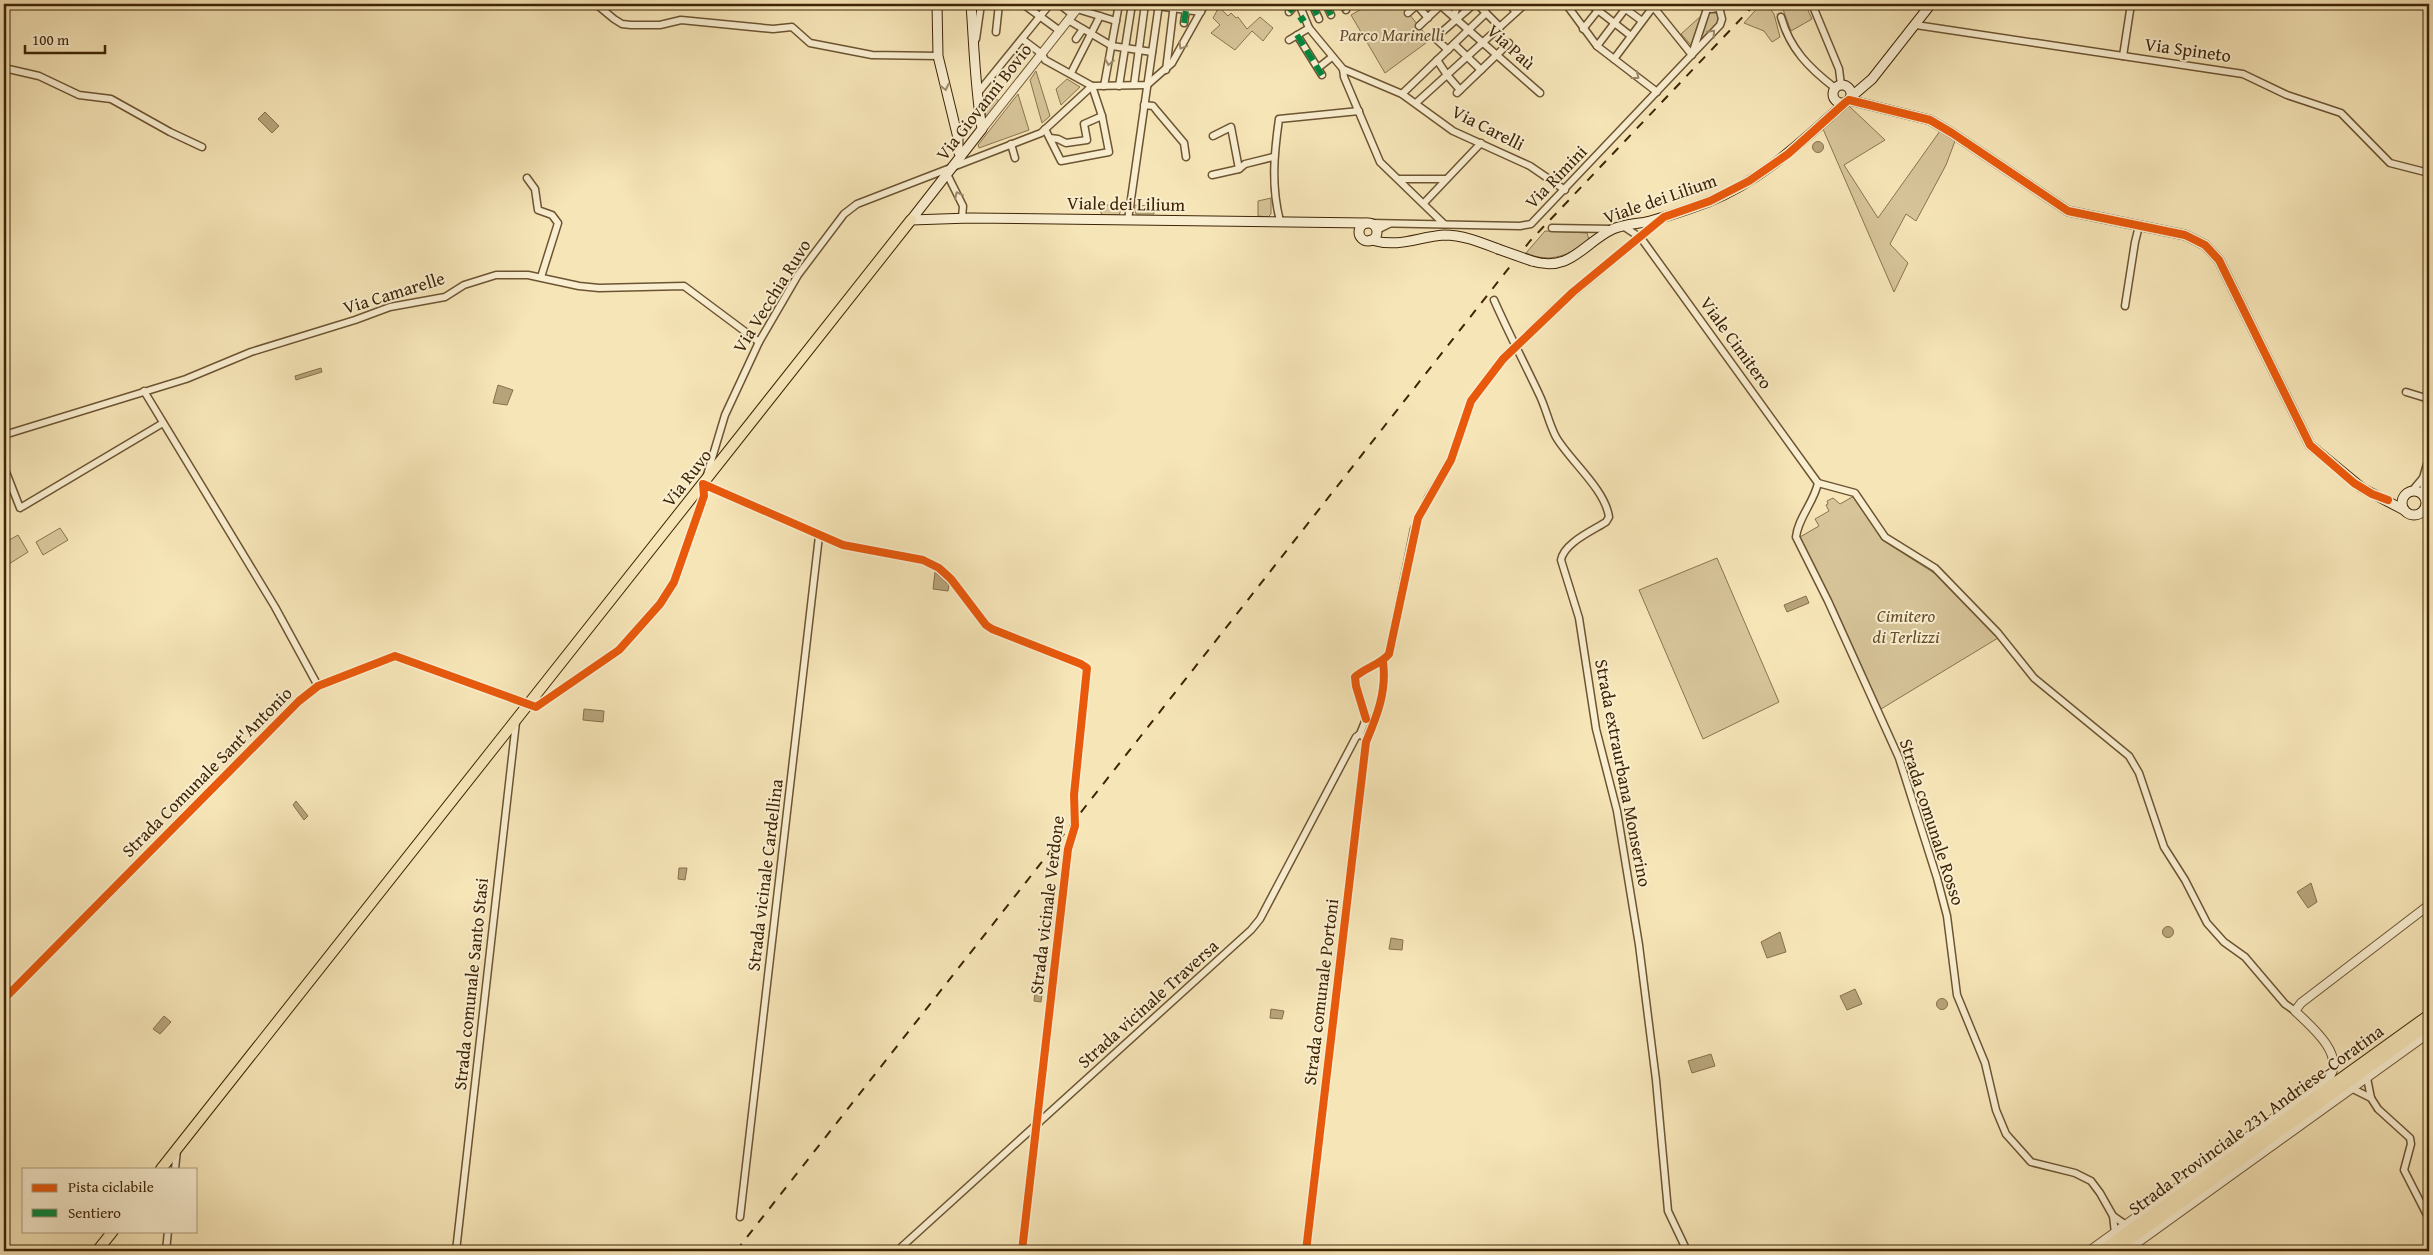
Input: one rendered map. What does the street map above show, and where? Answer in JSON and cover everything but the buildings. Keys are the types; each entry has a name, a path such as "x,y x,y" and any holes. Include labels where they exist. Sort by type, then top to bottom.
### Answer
{"main road":[{"path":"937,4 938,56 958,138 958,151 966,150 958,138"},
{"path":"970,4 974,45 973,65 982,129"},
{"name":"Viale dei Lilium","path":"1341,223 1352,226 1359,232 1362,238 1395,244 1450,236 1465,237 1532,261 1554,263 1572,258 1614,229 1664,217 1710,201 1749,182 1788,154 1832,114 1845,93 1870,82 1931,4"},
{"path":"1832,114 1835,99 1833,93 1845,93 1930,120 1952,132 2068,211 2189,236 2212,250 2224,269 2310,445 2354,483 2372,494 2388,500 2410,514 2418,514 2429,518"},
{"name":"Via Giovanni Bovio","path":"912,220 982,129"},
{"name":"Viale dei Lilium","path":"912,220 962,218 1368,223"},
{"name":"Via Ruvo","path":"162,1168 912,220"},
{"path":"1359,232 1360,227 1368,223 1385,240 1395,244"},
{"path":"1371,240 1377,231"},
{"path":"2388,500 2408,493 2424,495 2428,509 2418,514"},
{"path":"2404,510 2402,503 2408,493"},
{"name":"Strada Provinciale 231 Andriese-Coratina","path":"2101,1251 2429,1015"},
{"name":"Strada Provinciale 231 Andriese-Coratina","path":"2114,1251 2429,1024"},
{"path":"97,1251 112,1232"}],"street":[{"path":"596,4 607,15 622,24 660,25 681,20 773,29 792,27 810,42 849,51 872,55 938,56"},
{"path":"974,45 981,4"},
{"path":"996,32 999,4"},
{"path":"1025,4 1060,32"},
{"path":"976,95 1050,4"},
{"path":"1059,4 1075,12 1116,21"},
{"path":"1104,86 1119,4"},
{"path":"1119,86 1132,4"},
{"path":"1134,85 1145,4 1186,7 1201,12"},
{"path":"1022,39 1044,57 1092,86 1147,85 1166,70 1205,4"},
{"path":"1289,12 1297,4 1302,19 1343,69 1344,77 1380,162 1400,179 1444,224"},
{"path":"1312,4 1319,19"},
{"path":"1326,4 1331,15"},
{"path":"1407,4 1428,18"},
{"path":"1419,26 1440,4"},
{"name":"Via Paù","path":"1440,4 1540,93"},
{"path":"1455,18 1457,4"},
{"path":"1448,50 1435,38 1455,18 1476,4 1500,26"},
{"path":"1509,4 1516,12"},
{"path":"1416,104 1525,4"},
{"path":"1567,4 1583,29 1597,46 1657,92"},
{"path":"1590,4 1631,36"},
{"path":"1583,29 1603,4"},
{"path":"1619,4 1627,6 1642,21"},
{"path":"1699,4 1707,9"},
{"path":"1812,4 1839,69 1845,93"},
{"path":"2123,56 2131,4"},
{"path":"1128,220 1159,5"},
{"path":"1614,59 1652,5 1692,54"},
{"name":"Via Rimini","path":"1368,223 1527,226 1565,190 1721,24 1721,5 1707,9 1692,54"},
{"path":"1166,70 1173,6"},
{"path":"1597,46 1627,6"},
{"path":"1184,23 1186,7"},
{"path":"1075,12 1083,29 1112,46 1152,52"},
{"name":"Via Giovanni Bovio","path":"982,129 1044,57 1075,12"},
{"path":"1402,94 1486,13"},
{"path":"1071,73 1100,16"},
{"path":"1781,17 1785,31 1796,52 1808,66 1845,93"},
{"name":"Via Spineto","path":"1916,25 2243,74 2287,94 2341,114 2390,163 2429,173"},
{"path":"1289,40 1309,28"},
{"path":"1076,39 1083,29"},
{"path":"1297,35 1322,75"},
{"path":"1438,60 1459,91 1509,43"},
{"path":"1454,44 1481,70"},
{"path":"1318,68 1332,57"},
{"path":"4,68 39,76 78,95 111,99 147,120 202,147"},
{"name":"Via Carelli","path":"1343,69 1402,94 1453,130 1530,166 1565,190"},
{"path":"1045,129 1061,161 1109,152 1102,116 1092,86"},
{"name":"Via Vecchia Ruvo","path":"528,704 536,707 541,706 619,650 632,638 660,604 674,582 683,558 704,496 704,482 725,415 759,342 798,275 850,208 949,172 970,160 1041,133 1092,86"},
{"path":"1144,105 1153,106 1184,143 1186,158"},
{"path":"1280,221 1275,202 1273,157 1279,119 1359,111"},
{"path":"1046,148 1051,140 1058,139 1066,143 1087,140 1084,124 1102,116"},
{"path":"1213,136 1230,126 1239,169"},
{"path":"1424,203 1481,143"},
{"path":"1011,144 1015,158"},
{"path":"966,150 972,154 982,155"},
{"path":"966,150 970,160"},
{"path":"1212,175 1239,169 1245,164 1273,157"},
{"path":"949,172 963,206 962,218"},
{"path":"527,178 535,189 538,210 552,215 558,223 541,277"},
{"path":"1400,179 1446,179"},
{"path":"1374,721 1366,719 1355,677 1362,670 1383,662 1389,654 1414,529 1418,518 1451,460 1471,401 1514,348 1586,280 1641,238 1664,217"},
{"name":"Via Rimini","path":"1377,231 1386,225 1399,223"},
{"name":"Viale Cimitero","path":"1623,226 1641,238 1818,484"},
{"path":"2125,306 2139,226"},
{"path":"1552,228 1614,229"},
{"name":"Via Camarelle","path":"4,435 202,373 251,352 355,320 390,307 445,297 478,280 496,275 519,274 599,288 684,286 759,342"},
{"path":"1494,300 1514,348"},
{"name":"Strada extraurbana Monserino","path":"1514,348 1540,395 1556,436 1597,492 1609,512 1606,522 1569,547 1562,554 1561,560 1579,618 1596,730 1617,810 1640,945 1656,1080 1668,1211 1687,1251"},
{"path":"144,391 275,607 318,686"},
{"path":"2406,392 2429,399"},
{"path":"4,467 20,508 163,423"},
{"path":"2424,495 2423,478 2429,457"},
{"path":"2408,493 2423,478"},
{"name":"Strada vicinale Verdone","path":"704,482 819,536 852,548 923,560 939,568 951,579 986,625 1087,668 1074,794 1075,826 1068,849 1022,1251"},
{"path":"1818,484 1852,492 1860,498 1885,537 1934,568 1998,633 2025,669 2130,756 2139,773 2166,852 2185,880 2207,923 2224,942 2245,957 2285,1004 2295,1011 2333,1053 2335,1066 2329,1078 2089,1251"},
{"name":"Strada comunale Rosso","path":"1818,484 1815,497 1797,529 1796,537 1828,601 1899,758 1937,878 1946,916 1957,995 1985,1063 1996,1110 2006,1134 2031,1162 2075,1173 2088,1179 2100,1192 2113,1216 2114,1233"},
{"name":"Strada vicinale Cardellina","path":"740,1217 819,536"},
{"name":"Strada Comunale Sant'Antonio","path":"4,999 299,701 318,686 395,656 528,704"},
{"name":"Strada comunale Portoni","path":"1306,1251 1368,736 1384,688 1383,662"},
{"name":"Strada vicinale Traversa","path":"897,1251 1251,930 1260,919 1356,737 1360,734 1366,719"},
{"name":"Strada comunale Santo Stasi","path":"456,1251 516,720"},
{"path":"1360,734 1368,736"},
{"path":"2295,1011 2301,1003 2429,905"},
{"path":"2131,1250 2429,1033"},
{"path":"2367,1078 2371,1098 2384,1116 2410,1138 2411,1144 2404,1170 2429,1219"},
{"path":"2352,1089 2371,1098"},
{"path":"175,1168 177,1148"},
{"name":"Strada comunale Rosso","path":"2113,1216 2126,1225"},
{"path":"166,1251 168,1232"}],"green space":[{"name":"Parco Marinelli","path":"1370,4 1401,4 1430,40 1385,73 1351,15"},
{"path":"1761,4 1767,4 1774,14 1780,37 1772,42 1764,31 1744,23"},
{"path":"1781,4 1805,4 1812,19 1791,31"},
{"path":"1219,7 1228,16 1231,13 1236,18 1238,17 1247,29 1260,17 1273,28 1263,41 1252,31 1235,50 1211,33 1220,25 1213,18"},
{"path":"1712,12 1718,14 1718,22 1698,43 1708,15"},
{"path":"1701,16 1691,45 1681,34"},
{"path":"1036,71 1050,116 1042,123 1030,80"},
{"path":"1067,79 1080,87 1061,105 1056,89"},
{"path":"988,93 999,101 986,117 983,100"},
{"path":"1018,94 1029,130 979,148 978,145"},
{"path":"1849,106 1885,140 1844,165 1878,218 1940,131 1955,141 1946,165 1916,221 1906,214 1890,244 1908,263 1894,292 1823,129"},
{"path":"1271,198 1271,214 1268,217 1258,216 1258,201"},
{"path":"1100,205 1123,205 1119,215 1102,215 1099,208"},
{"path":"1134,205 1154,206 1154,214 1136,214"},
{"path":"1545,231 1587,233 1589,240 1567,254 1552,258 1544,258 1526,253"},
{"name":"Cimitero di Terlizzi","path":"1854,496 1882,540 1934,573 1998,638 1881,709 1836,609 1800,537 1819,526 1815,519 1829,511 1826,505 1828,504 1827,501 1833,498 1840,504"},
{"path":"60,528 68,540 43,555 36,542"},
{"path":"18,535 28,552 4,567 4,543"},
{"path":"1717,558 1779,702 1703,739 1639,590"}],"shaded area":[{"path":"265,112 279,126 272,133 258,119"},
{"path":"1818,141 1824,147 1818,153 1812,147"},
{"path":"321,368 322,372 296,380 295,376"},
{"path":"498,385 513,390 507,405 493,403"},
{"path":"935,572 949,585 948,591 933,589"},
{"path":"1806,596 1809,603 1787,612 1784,605"},
{"path":"584,709 604,711 603,722 583,720"},
{"path":"296,801 308,816 304,820 293,805"},
{"path":"679,868 687,868 685,880 678,879"},
{"path":"2311,883 2317,902 2308,908 2297,892"},
{"path":"2168,926 2174,932 2168,938 2162,932"},
{"path":"1780,932 1786,952 1767,958 1761,942"},
{"path":"1391,938 1403,940 1402,950 1389,949"},
{"path":"1036,985 1043,986 1041,1002 1034,1001"},
{"path":"1855,989 1862,1004 1847,1010 1840,996"},
{"path":"1942,998 1948,1004 1942,1010 1936,1004"},
{"path":"1271,1009 1284,1011 1282,1019 1270,1018"},
{"path":"164,1016 171,1022 160,1034 153,1029"},
{"path":"1711,1054 1715,1066 1692,1073 1688,1061"}],"tunnel":[{"path":"1775,4 1781,17"}],"railway":[{"path":"736,1251 1530,241 1755,4"}],"marked path":[{"path":"1184,23 1187,4"},
{"path":"1289,12 1296,4"},
{"path":"1312,4 1319,19"},
{"path":"1326,4 1331,15"},
{"path":"1343,4 1346,10"},
{"path":"1299,21 1305,17"},
{"path":"1297,35 1322,75"}],"cycle path":[{"path":"1849,100 1930,120 2068,211 2185,235 2205,245 2219,260 2310,445 2354,483 2372,494 2388,500"},
{"path":"1366,719 1355,677 1389,654 1418,518 1451,460 1471,401 1503,359 1573,292 1664,217 1710,201 1749,181 1788,154 1846,102"},
{"path":"4,999 299,701 318,686 395,656 536,707 619,650 660,604 674,582 704,496 703,484 843,545 923,560 939,568 951,579 986,625 992,629 1087,668 1074,795 1075,826 1068,849 1022,1251"},
{"path":"1306,1251 1366,742 1382,693 1384,683 1383,662"}]}
